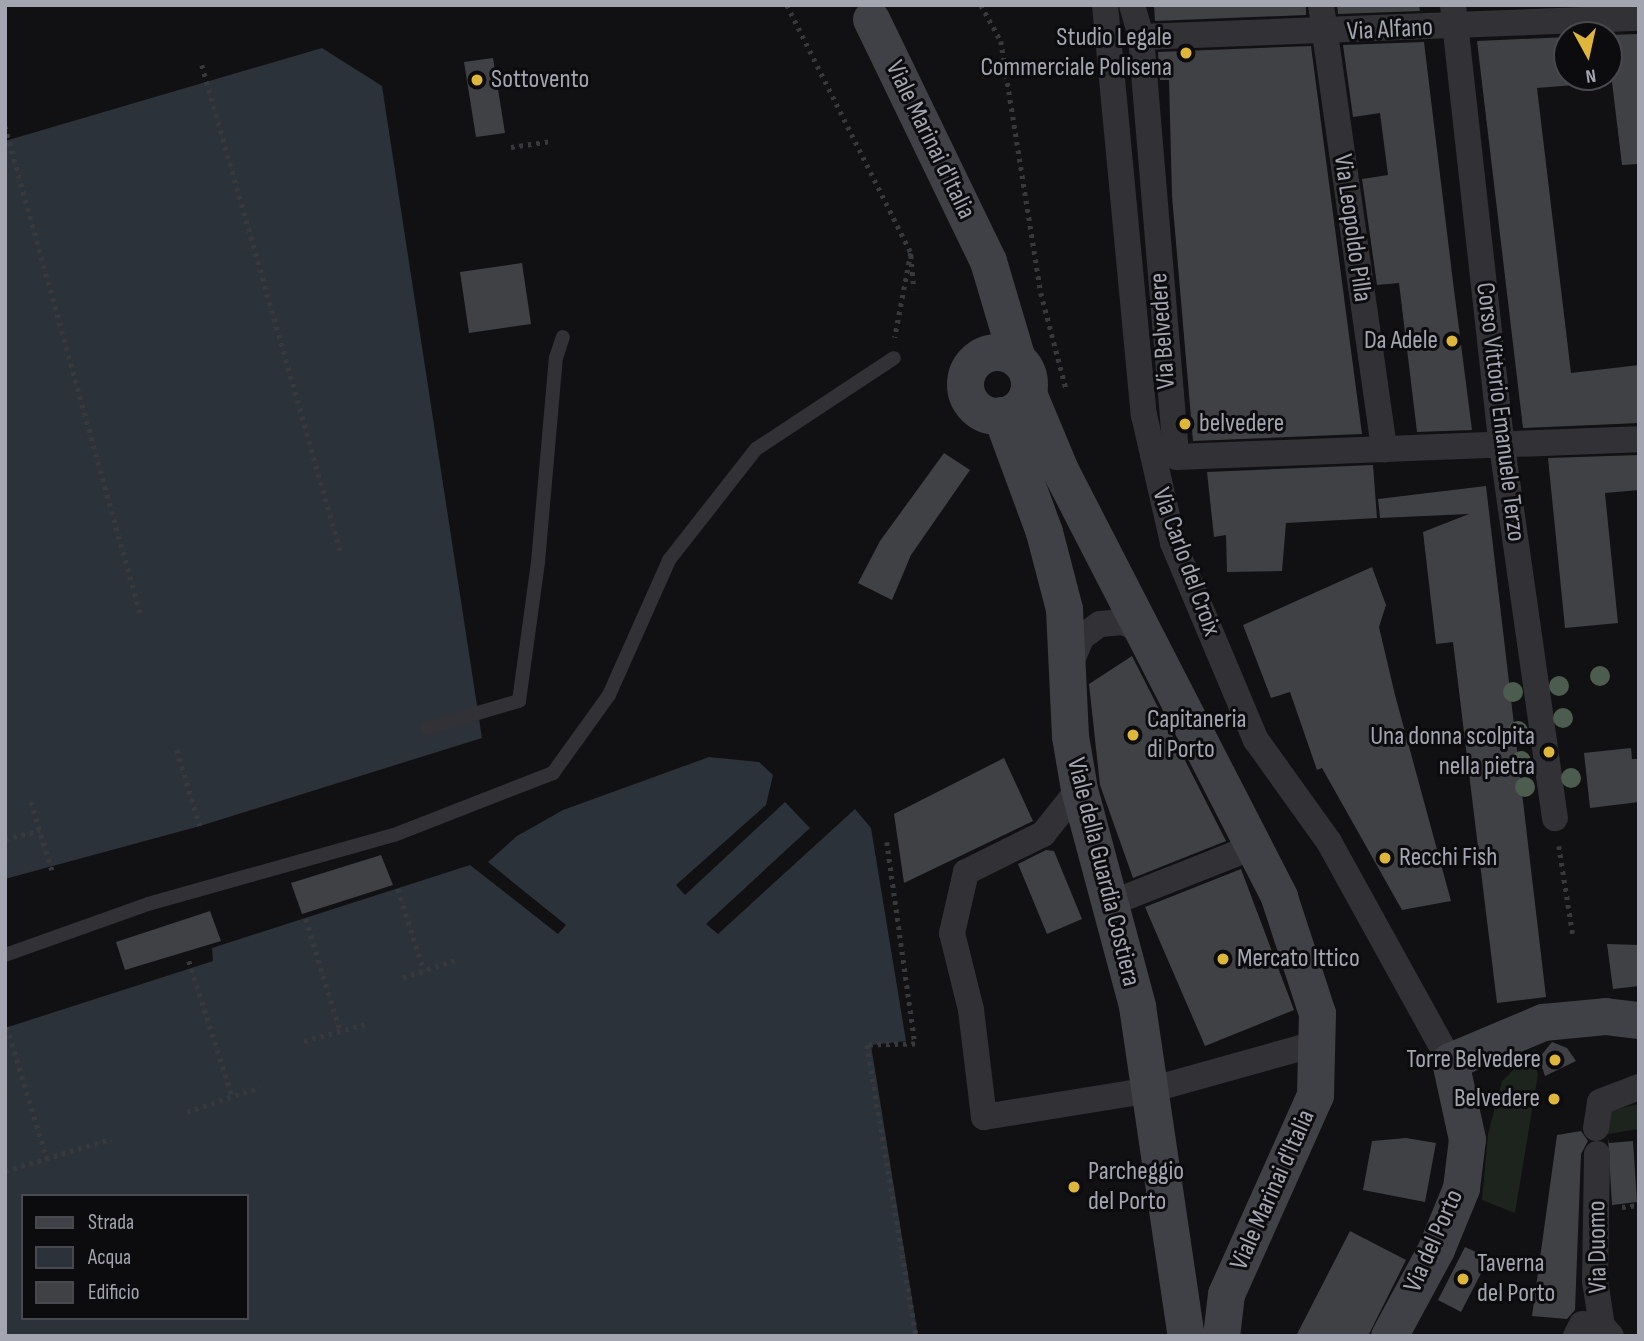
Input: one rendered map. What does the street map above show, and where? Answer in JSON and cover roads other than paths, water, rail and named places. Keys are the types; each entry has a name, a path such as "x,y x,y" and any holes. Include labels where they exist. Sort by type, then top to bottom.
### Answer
{"main road":[{"name":"Viale Marinai d'Italia","path":"871,19 988,261 1000,357"},
{"name":"Viale Marinai d'Italia","path":"1000,357 1028,374 1014,404"},
{"name":"Viale Marinai d'Italia","path":"1000,357 967,374 966,392 982,412 1014,404"},
{"name":"Viale Marinai d'Italia","path":"1014,404 1060,470 1279,897 1317,1013 1315,1095 1226,1294 1221,1336"},
{"name":"Viale della Guardia Costiera","path":"1014,404 1065,609 1067,675 1079,789 1137,1006 1185,1336"},
{"path":"1450,1060 1543,1022 1605,1016 1639,1020"},
{"name":"Via del Porto","path":"1389,1336 1436,1250 1461,1188 1466,1139 1450,1060"}],"street":[{"name":"Via Carlo del Croix","path":"1105,5 1144,415 1173,543 1256,740 1329,842 1450,1060"},
{"name":"Via Belvedere","path":"1132,5 1141,37 1176,457 1639,439"},
{"name":"Via Leopoldo Pilla","path":"1321,5 1384,450"},
{"name":"Via Alfano","path":"1141,37 1325,33 1454,16 1639,18"},
{"name":"Corso Vittorio Emanuele Terzo","path":"1454,16 1502,446 1555,818"},
{"path":"1067,675 1082,637 1100,624 1123,622 1143,632"},
{"path":"1079,789 1043,834 966,872 952,933 971,1010 984,1117 1150,1090 1318,1043"},
{"path":"1110,904 1253,847"},
{"name":"Via Duomo","path":"1607,1331 1595,1281 1596,1141 1600,1101 1639,1087"},
{"path":"1576,1336 1582,1324 1607,1331"}],"lane":[{"path":"427,728 519,701 538,562 556,358 563,337"},
{"path":"5,955 148,904 394,835 553,773 610,695 669,560 756,449 894,358"}],"water":[{"path":"322,48 382,86 482,738 200,826 5,879 5,141"},
{"path":"709,757 759,762 773,775 766,805 676,885 685,895 785,802 810,828 706,924 718,934 855,809 871,828 906,1041 871,1045 918,1336 5,1336 5,1028 213,961 212,948 470,865 558,934 566,925 488,862 517,836 563,810"}],"place":[{"name":"Studio Legale Commerciale Polisena","path":"1186,53"},
{"name":"Sottovento","path":"477,80"},
{"name":"Da Adele","path":"1452,341"},
{"name":"belvedere","path":"1185,424"},
{"name":"Capitaneria di Porto","path":"1133,735"},
{"name":"Una donna scolpita nella pietra","path":"1549,752"},
{"name":"Recchi Fish","path":"1385,858"},
{"name":"Mercato Ittico","path":"1223,959"},
{"name":"Torre Belvedere","path":"1555,1060"},
{"name":"Belvedere","path":"1554,1099"},
{"name":"Parcheggio del Porto","path":"1074,1187"},
{"name":"Taverna del Porto","path":"1463,1279"}]}
